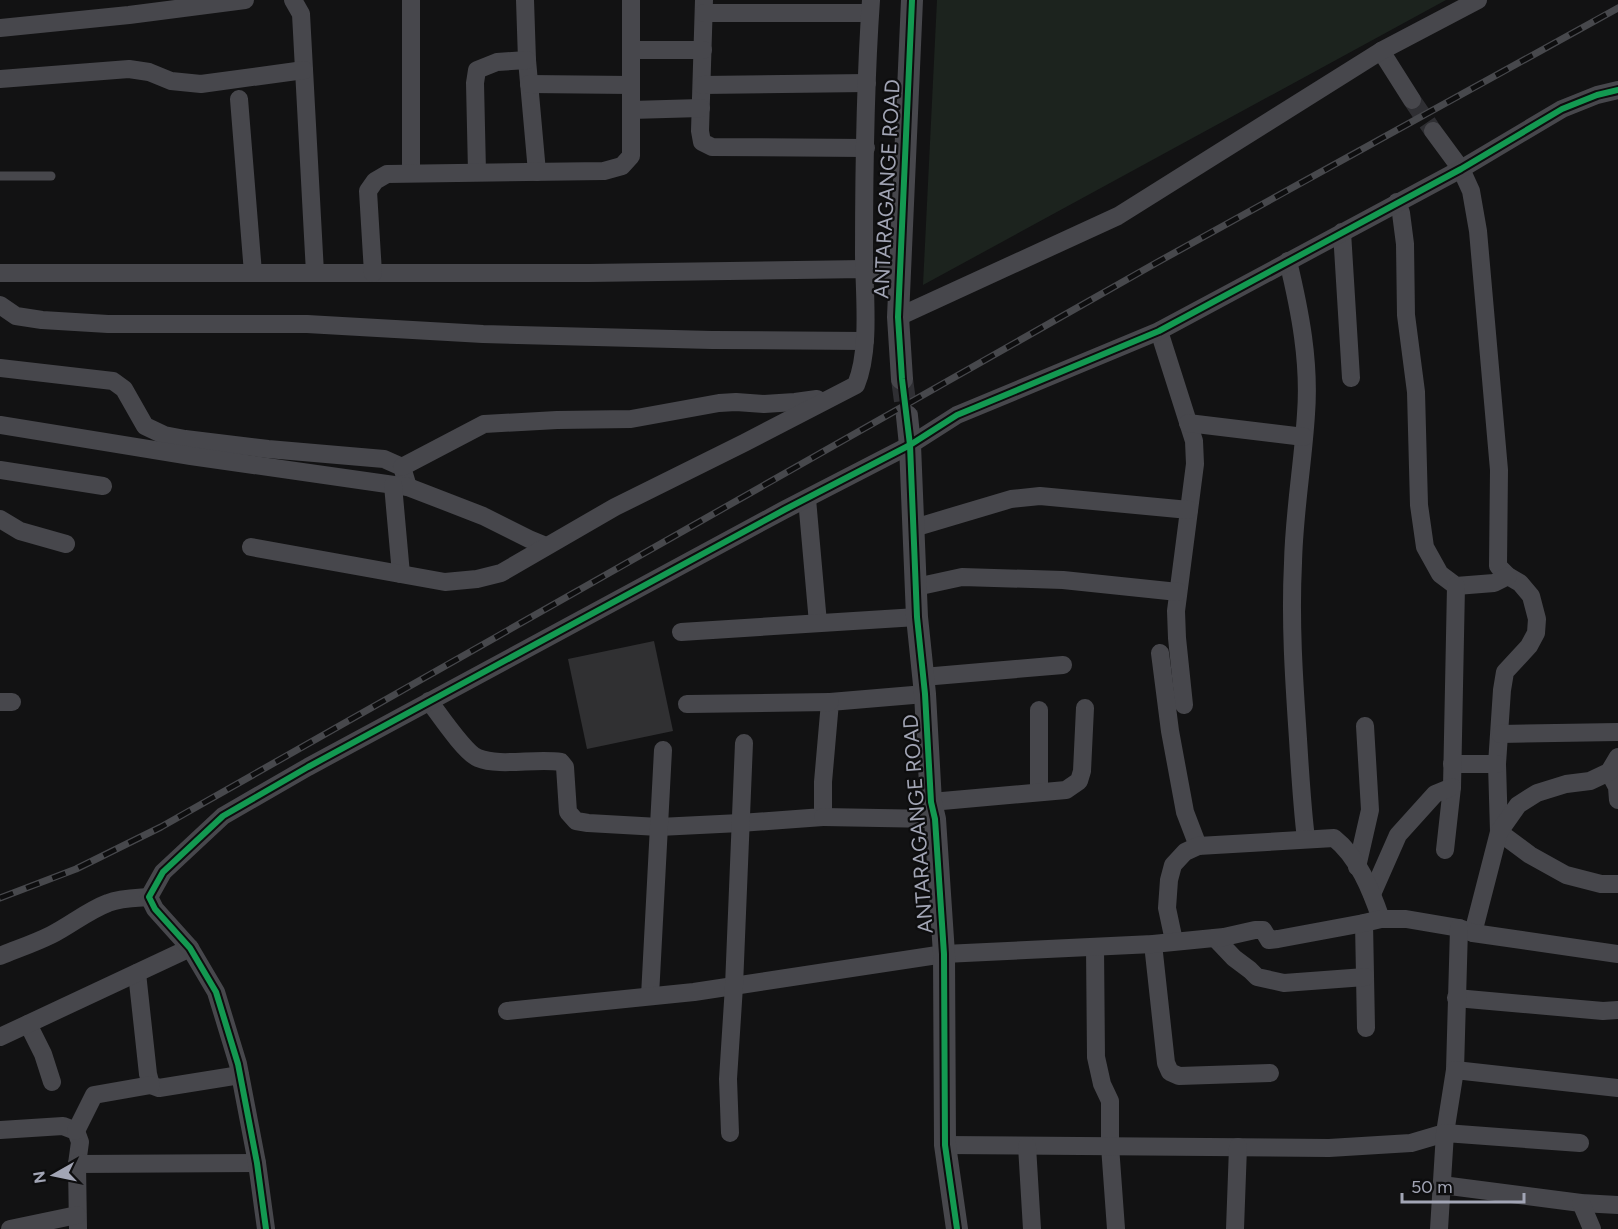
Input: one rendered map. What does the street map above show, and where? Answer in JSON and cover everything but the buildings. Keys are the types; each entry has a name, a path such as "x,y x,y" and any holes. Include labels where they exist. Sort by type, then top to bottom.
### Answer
{"street":[{"path":"0,28 129,8 244,0"},
{"path":"293,0 301,14 315,273"},
{"path":"411,0 411,173"},
{"path":"525,0 527,60 537,172"},
{"path":"373,273 368,191 375,181 387,174 604,171 622,166 631,156 631,0"},
{"name":"ANTARAGANGE ROAD","path":"902,379 898,317 912,0"},
{"path":"898,317 1118,216 1381,51 1478,0"},
{"path":"251,547 445,582 477,579 501,573 615,507 856,385 861,371 864,341 867,83 871,6 704,6 700,131 702,142 712,147 866,148"},
{"path":"631,50 703,50"},
{"path":"1381,51 1412,100"},
{"path":"477,172 475,83 477,70 497,62 527,60"},
{"path":"0,79 129,69 149,72 171,81 201,84 304,70"},
{"path":"702,85 867,83"},
{"path":"529,84 631,85"},
{"path":"149,897 163,872 223,816 308,767 910,445 957,415 1159,331 1461,169 1562,109 1597,95 1618,90"},
{"path":"239,99 253,273"},
{"path":"631,110 701,108"},
{"path":"1433,132 1461,169 1471,191 1478,231 1499,470 1498,566 1520,583 1531,596 1537,619 1536,633 1529,646 1505,672 1497,764 1499,832"},
{"path":"1397,202 1401,213 1404,244 1406,315 1416,392 1419,506 1425,547 1440,574 1456,586 1494,583 1508,576"},
{"path":"1342,232 1351,378"},
{"path":"1288,261 1303,333 1306,367 1307,412 1295,519 1291,624 1306,839"},
{"path":"0,273 589,273 864,269 900,275"},
{"path":"0,305 15,316 108,324 307,324 483,334 864,341"},
{"path":"1159,331 1194,441 1195,464 1176,611 1184,705"},
{"path":"0,368 113,381 124,389 145,426 164,435 185,440 384,459 402,466 484,424 631,419 719,403 764,404 834,396"},
{"name":"ANTARAGANGE ROAD","path":"907,416 917,617 944,954 945,1145 957,1229"},
{"path":"1188,423 1304,437"},
{"path":"0,424 191,456 400,486 483,516 546,546"},
{"path":"401,574 400,486 402,466"},
{"path":"0,470 103,486"},
{"path":"914,528 1011,499 1040,496 1189,510"},
{"path":"807,499 818,623"},
{"path":"0,519 20,531 66,544"},
{"path":"916,587 962,577 1063,580 1178,592"},
{"path":"1445,850 1452,787 1456,586"},
{"path":"681,632 917,617"},
{"path":"1160,652 1170,731 1185,812 1198,846"},
{"path":"687,704 830,702 1063,665"},
{"path":"429,701 476,758 494,762 549,760 561,762 565,767 568,812 576,820 588,823 659,827 933,810 1039,791 1066,790 1079,781 1082,771 1085,708"},
{"path":"823,817 823,782 830,702"},
{"path":"1039,710 1039,791"},
{"path":"1357,867 1370,810 1365,726"},
{"path":"1500,734 1618,732"},
{"path":"730,1133 728,1078 744,744"},
{"path":"650,996 663,750"},
{"path":"1452,764 1497,764"},
{"path":"1439,1229 1445,1133 1455,1071 1456,998 1466,931 1499,832 1518,805 1537,793 1566,784 1616,781"},
{"path":"1366,1028 1365,977 1373,921 1372,894 1398,836 1435,794 1452,787"},
{"path":"1499,832 1530,855 1566,875 1601,884 1618,884"},
{"path":"1174,941 1167,908 1169,880 1173,865 1185,852 1198,846 1334,838 1343,845 1372,894"},
{"path":"149,897 155,909 190,948 216,992 240,1076 258,1163 266,1229"},
{"path":"0,956 49,936 109,902 149,897"},
{"path":"507,1011 734,986 944,954 1153,945 1215,938 1255,930 1263,930 1269,940 1373,921 1406,919 1466,931 1618,954"},
{"path":"1215,938 1257,977 1284,984 1365,977"},
{"path":"1153,945 1166,1063 1170,1072 1179,1076 1270,1073"},
{"path":"1095,947 1096,1057 1102,1084 1110,1101 1110,1146 1116,1229"},
{"path":"0,1036 190,948"},
{"path":"137,974 151,1086"},
{"path":"1456,998 1603,1011 1618,1010"},
{"path":"28,1024 43,1054 52,1082"},
{"path":"1455,1071 1618,1088"},
{"path":"10,1229 77,1222 77,1164 80,1142 76,1131 94,1095 240,1076"},
{"path":"0,1130 63,1126 76,1131"},
{"path":"945,1145 1329,1148 1411,1143 1445,1133 1580,1143"},
{"path":"1027,1146 1032,1229"},
{"path":"1235,1229 1238,1147"},
{"path":"77,1164 258,1163"},
{"path":"1442,1185 1581,1203 1618,1205"},
{"path":"1581,1203 1592,1229"}],"lane":[{"path":"0,176 51,176"}],"shaded area":[{"path":"937,0 1446,0 923,285"}],"tunnel":[{"path":"1412,100 1433,131"},
{"path":"902,379 907,416"}],"railway":[{"path":"0,898 76,869 161,827 1156,263 1618,8"}],"cycle path":[{"path":"912,0 898,317 902,379 910,445 917,617 925,694 931,802 935,819 944,954 945,1145 957,1229"},
{"path":"266,1229 257,1163 238,1064 216,992 190,948 155,909 149,897 163,872 223,816 308,767 784,510 910,445 957,415 1159,331 1461,169 1562,109 1597,95 1618,90"}]}
